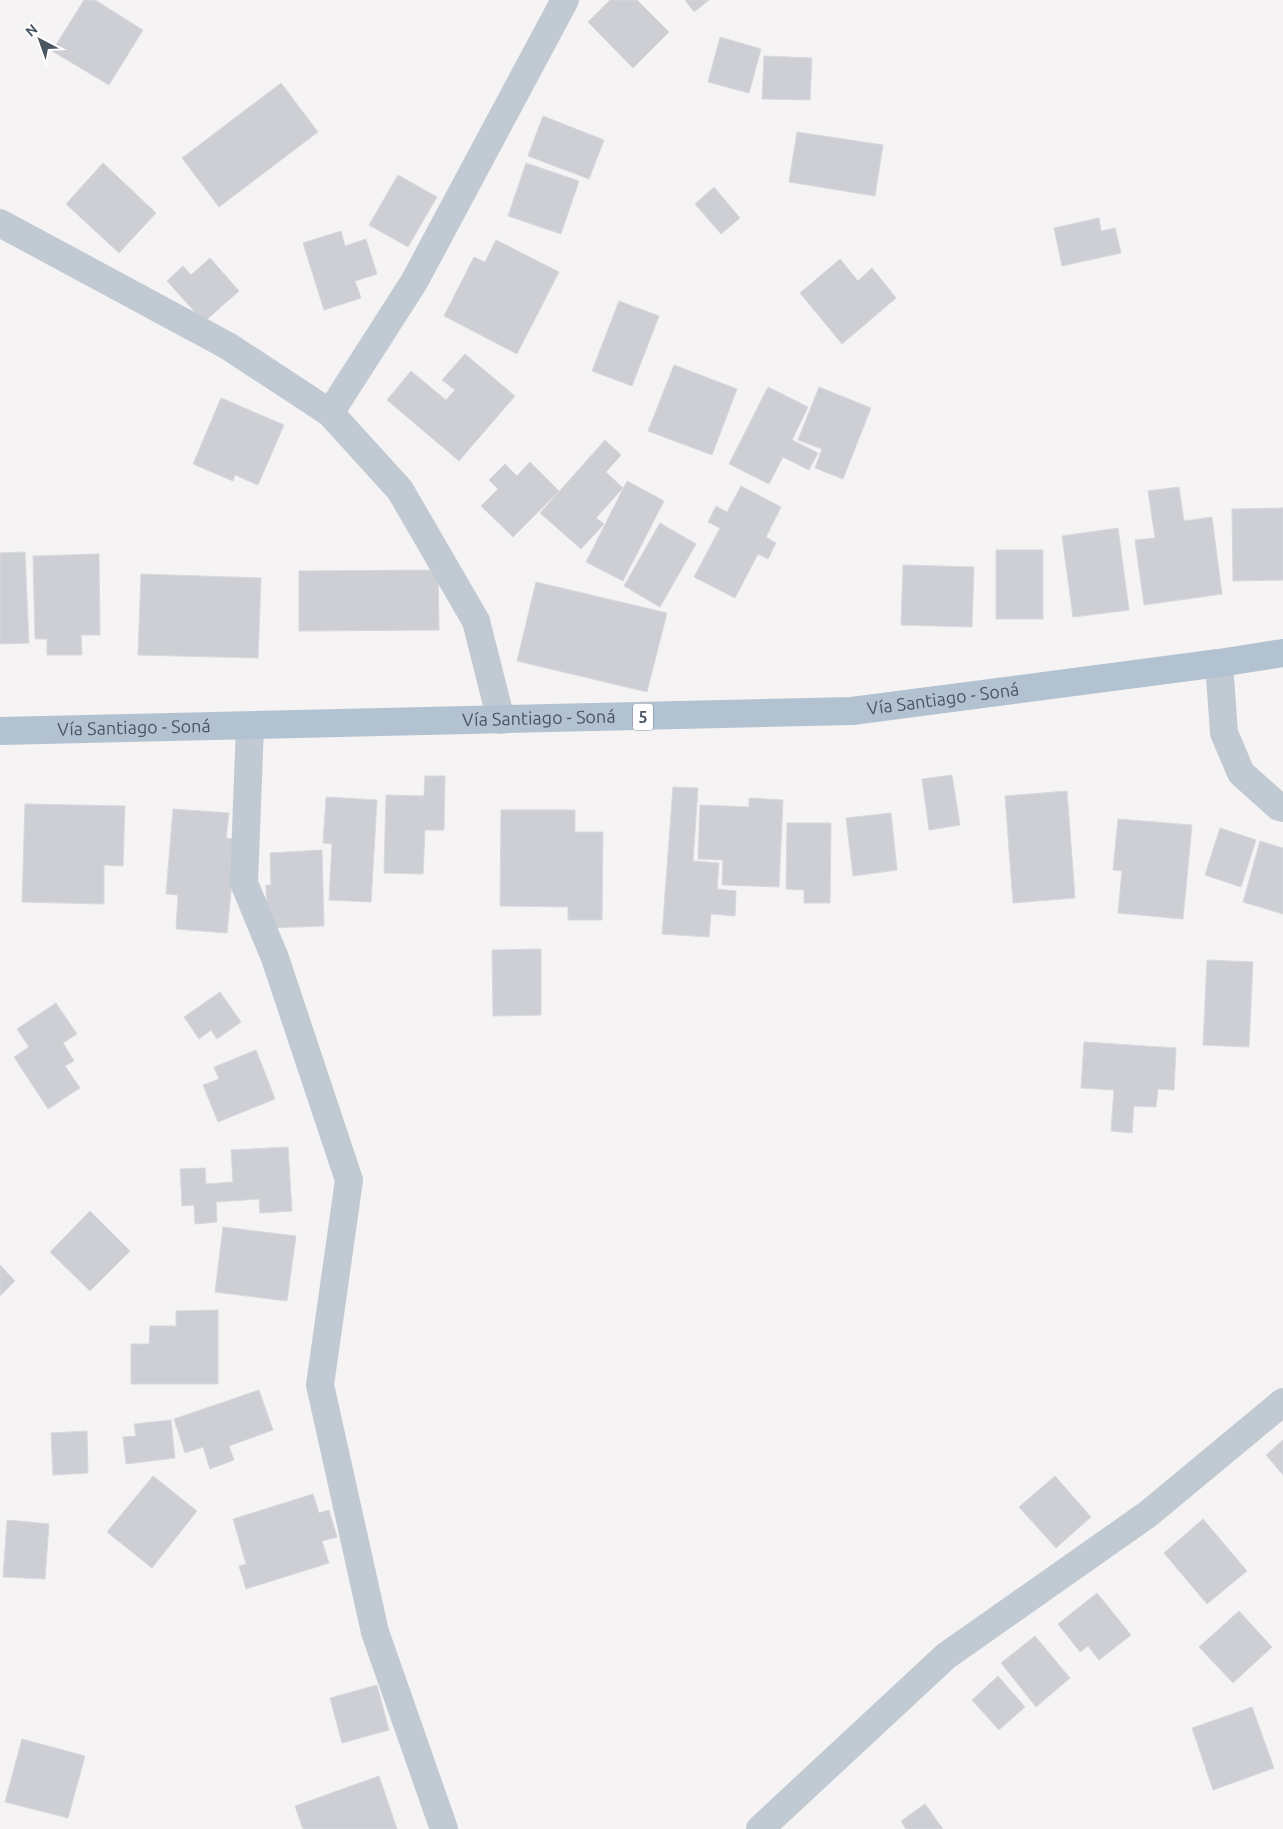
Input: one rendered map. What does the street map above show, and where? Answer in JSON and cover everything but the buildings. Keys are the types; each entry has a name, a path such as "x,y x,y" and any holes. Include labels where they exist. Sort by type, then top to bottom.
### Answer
{"main road":[{"name":"Vía Santiago - Soná","path":"0,731 852,711 1283,653"}],"street":[{"path":"330,413 414,282 565,0"},
{"path":"0,223 228,346 330,413 400,490 476,621 501,720"},
{"path":"1219,663 1224,733 1241,774 1283,808"},
{"path":"250,726 244,883 275,958 349,1180 320,1386 375,1632 444,1829"},
{"path":"760,1829 946,1656 1148,1514 1283,1402"}]}
